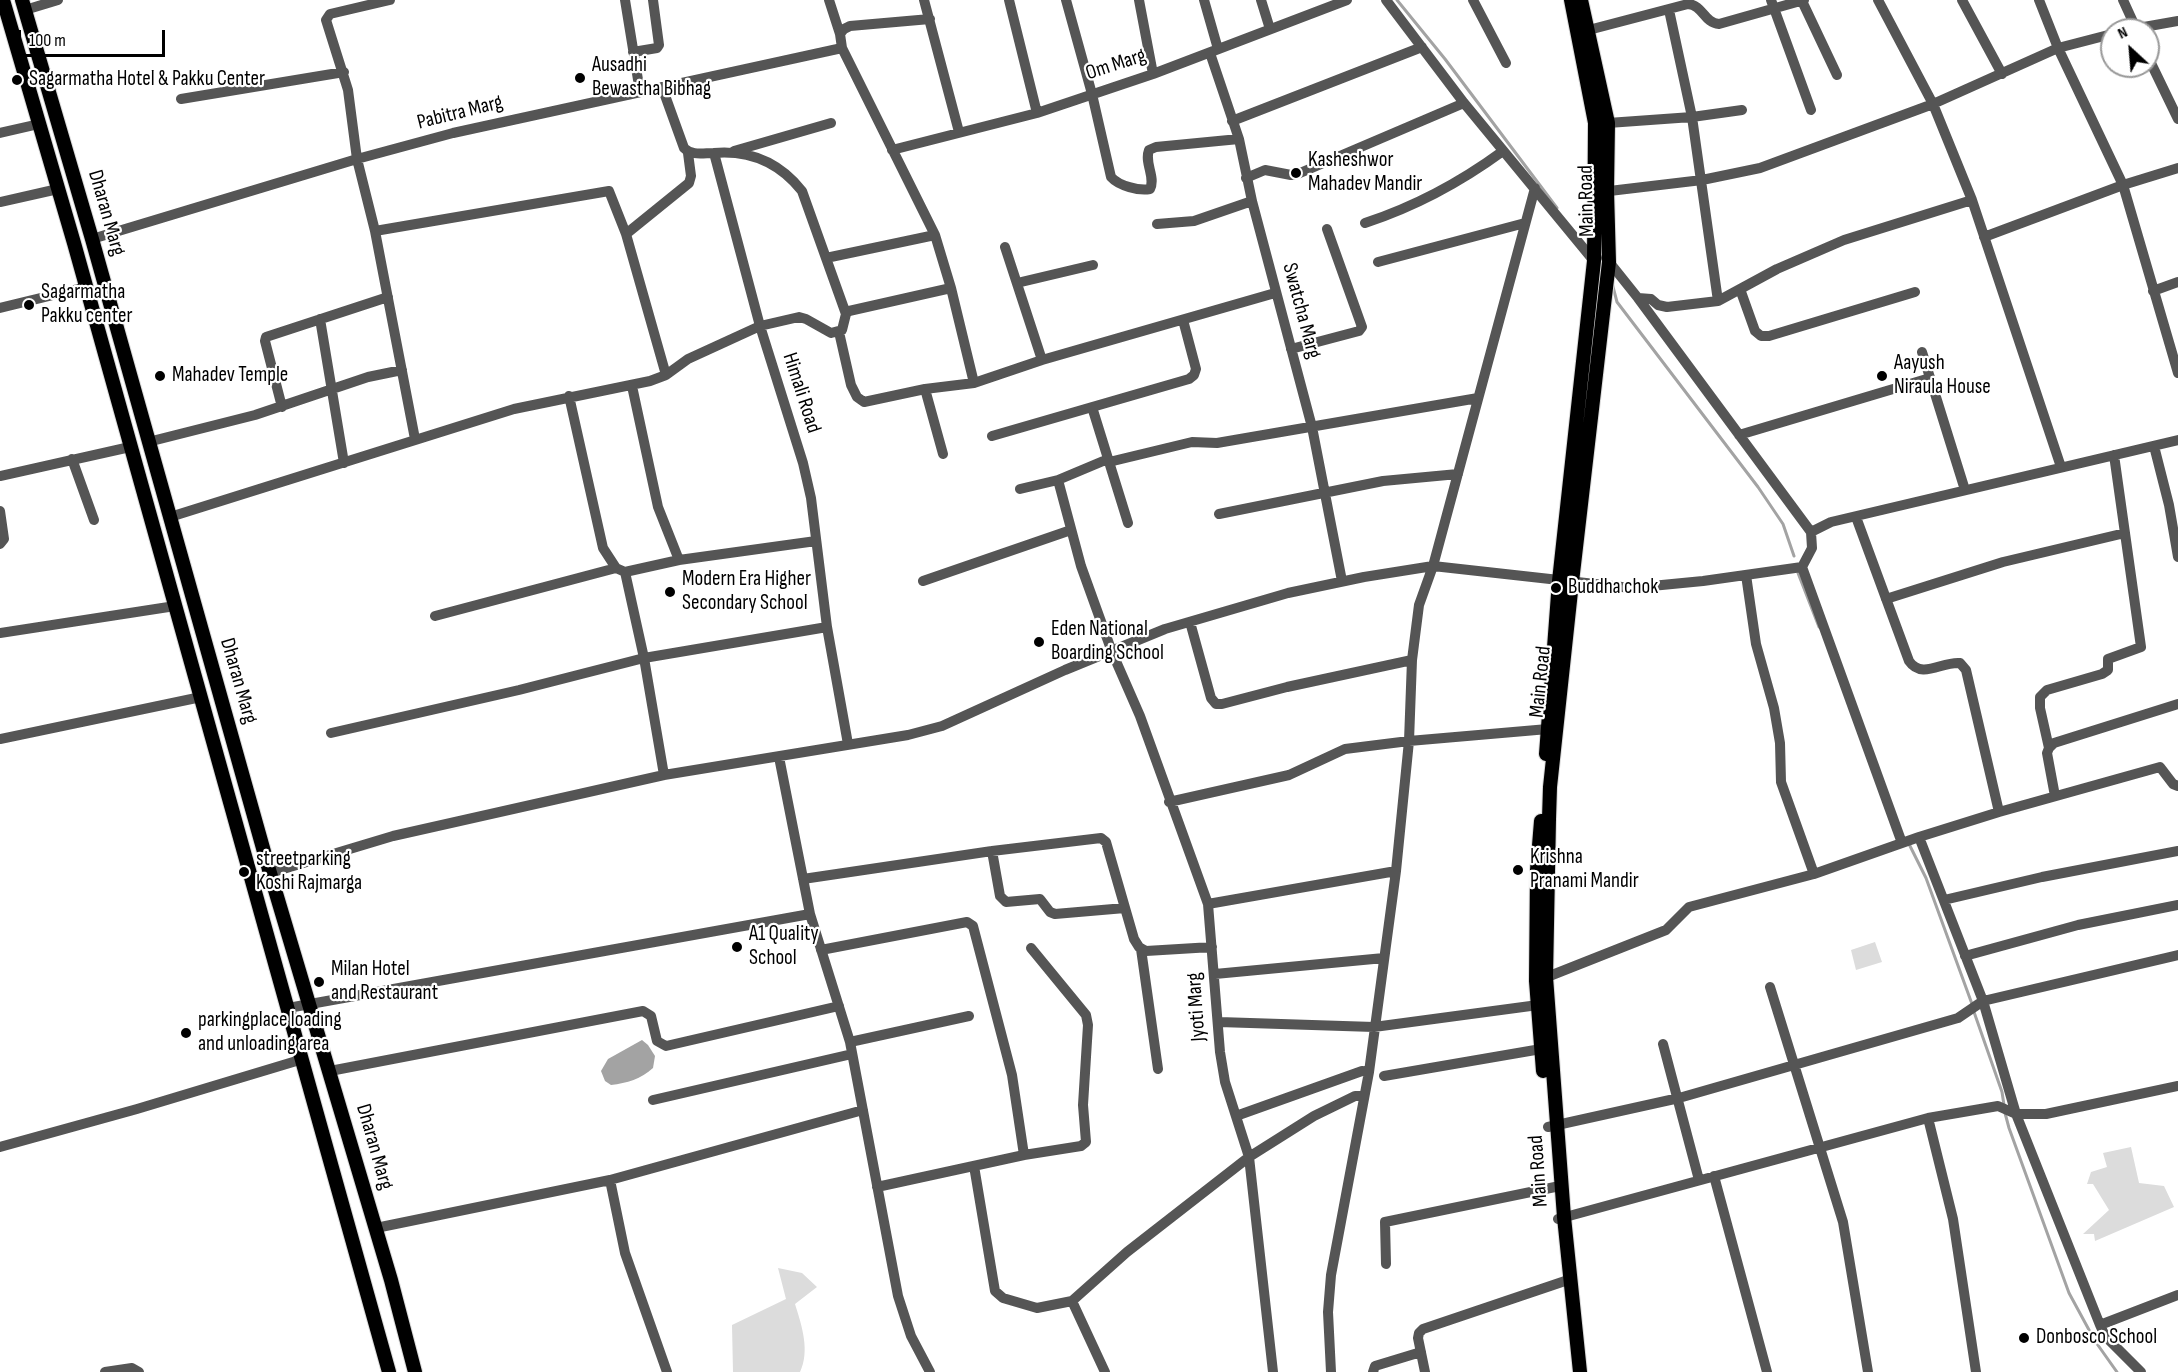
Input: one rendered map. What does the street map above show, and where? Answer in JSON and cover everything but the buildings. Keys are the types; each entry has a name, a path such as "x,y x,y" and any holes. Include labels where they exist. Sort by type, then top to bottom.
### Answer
{"main road":[{"name":"Dharan Marg","path":"3,0 86,287 389,1372"},
{"name":"Main Road","path":"1571,0 1608,123 1594,242 1566,581 1550,787 1538,1005 1541,1049 1552,1126 1555,1187 1561,1218 1572,1372"},
{"name":"Main Road","path":"1580,1372 1552,1126 1541,979 1537,870 1548,729 1609,262 1595,123 1582,31 1581,0"},
{"name":"Dharan Marg","path":"24,5 92,238 270,873 376,1228 416,1372"}],"street":[{"path":"24,5 58,0"},
{"path":"390,0 330,14 326,20 348,90 357,159 375,231 415,439"},
{"path":"625,0 640,92"},
{"path":"633,52 657,48 659,45 653,0"},
{"path":"830,0 842,48 935,235 951,288 974,383"},
{"path":"924,0 959,132"},
{"path":"1009,0 1037,113"},
{"path":"1066,0 1092,94 1111,177 1116,183 1144,190 1150,189 1153,184 1148,155 1149,150 1156,147 1239,139"},
{"path":"1139,0 1153,74"},
{"name":"Swatcha Marg","path":"1204,0 1214,51 1232,121 1239,139 1246,178 1275,293 1312,427 1342,581"},
{"path":"1261,0 1270,29"},
{"name":"Om Marg","path":"892,150 1037,113 1153,74 1347,0"},
{"path":"1386,0 1464,102 1594,261"},
{"path":"1473,0 1506,63"},
{"path":"1582,31 1688,4 1696,4 1708,21 1719,24 1773,4 1803,0 1837,75"},
{"path":"1878,0 1933,104 1972,200 2061,467"},
{"path":"1962,0 2002,74"},
{"path":"2039,0 2058,48 2123,185 2153,291 2173,334 2178,374"},
{"path":"2122,0 2131,18"},
{"path":"1773,4 1811,110"},
{"path":"1669,10 1692,117 1718,301"},
{"path":"840,34 843,29 850,26 930,19"},
{"path":"2160,24 2178,21"},
{"path":"1601,192 1701,180 1760,168 1933,104 2058,48 2100,37"},
{"path":"1232,121 1422,47"},
{"name":"Pabitra Marg","path":"92,238 357,159 453,133 842,48"},
{"path":"181,99 344,72"},
{"path":"2158,78 2178,119"},
{"path":"626,234 689,183 691,176 688,153 684,148 662,87"},
{"path":"1246,178 1264,170 1291,175 1300,173 1464,102"},
{"path":"1608,123 1692,117 1742,110"},
{"path":"688,153 734,151 831,123"},
{"path":"0,134 39,124"},
{"path":"1365,223 1383,217 1471,174 1503,150"},
{"path":"170,517 514,409 569,396 632,386 666,375 688,359 760,326 799,317 831,333 839,332 843,328 846,314 802,191 791,177 763,159 734,151"},
{"name":"Himali Road","path":"714,153 760,326 803,463 811,498 827,627 848,744"},
{"path":"1984,237 2123,185 2178,168"},
{"path":"1331,1372 1328,1312 1331,1275 1369,1072 1396,871 1409,741 1412,660 1419,605 1433,566 1534,188"},
{"path":"0,202 58,189"},
{"path":"375,231 608,190 613,196 626,234 666,375"},
{"path":"1638,298 1651,299 1658,305 1667,307 1718,301 1777,269 1844,240 1972,200"},
{"path":"1157,224 1194,221 1252,201"},
{"path":"1378,262 1525,223"},
{"path":"1291,349 1359,331 1362,327 1327,229"},
{"path":"825,258 935,235"},
{"path":"1594,242 1811,532 1812,548 1802,567 1902,843"},
{"path":"1005,247 1042,360"},
{"path":"1017,283 1093,265"},
{"path":"2153,291 2178,282"},
{"path":"0,308 86,287"},
{"path":"846,314 853,310 951,288"},
{"path":"1740,289 1755,331 1761,336 1768,336 1915,292"},
{"path":"839,332 851,386 857,397 864,402 925,389 974,383 1042,360 1275,293"},
{"path":"282,407 265,339 270,334 388,297"},
{"path":"320,319 344,463"},
{"path":"992,436 1192,378 1196,369 1183,320"},
{"path":"1922,352 1965,490"},
{"path":"148,442 282,407 368,377 402,370"},
{"path":"1739,435 1930,378"},
{"path":"632,386 658,507 679,560"},
{"path":"925,389 943,454"},
{"path":"569,396 603,548 620,570 644,658 664,775"},
{"path":"1020,489 1058,480 1109,461 1192,442 1217,443 1478,398"},
{"path":"1092,407 1128,523"},
{"path":"1811,532 1831,522 2178,440"},
{"path":"2154,446 2169,505 2178,556"},
{"path":"0,476 130,447"},
{"path":"2049,748 2040,708 2040,697 2047,690 2102,674 2108,670 2108,659 2141,647 2114,455"},
{"path":"72,459 94,520"},
{"path":"1219,514 1383,481 1458,474"},
{"name":"Jyoti Marg","path":"1058,480 1081,566 1112,652 1140,716 1208,904 1220,1052 1225,1082 1249,1157 1273,1372"},
{"path":"0,511 3,539 0,544"},
{"path":"1856,517 1909,661 1914,668 1921,670 1952,662 1960,663 1966,670 1999,812"},
{"path":"923,581 1071,530"},
{"path":"1886,598 2003,562 2125,533"},
{"path":"435,616 620,570 816,541"},
{"path":"270,873 393,836 664,775 908,735 942,726 1065,670 1165,629 1288,593 1342,581 1433,566 1631,588 1802,567"},
{"path":"1746,575 1756,644 1774,708 1781,782 1814,874"},
{"path":"0,633 175,606"},
{"path":"1190,622 1210,698 1216,704 1412,660"},
{"path":"331,733 519,690 644,658 827,627"},
{"path":"0,739 201,697"},
{"path":"2055,796 2047,753 2054,743 2178,704"},
{"path":"1169,801 1289,775 1345,749 1548,729"},
{"path":"779,757 810,914 850,1042 898,1296 911,1336 930,1372"},
{"path":"1541,979 1666,930 1689,907 1814,874 1999,812 2160,767 2173,784 2178,786"},
{"path":"1919,837 1983,1001 2016,1113 2100,1325 2105,1336 2141,1372"},
{"path":"803,879 992,851 1103,838 1134,939 1141,949 1158,1069"},
{"path":"1944,900 2042,877 2178,850"},
{"path":"992,851 1000,896 1006,902 1040,899 1050,912 1055,914 1125,908"},
{"path":"1208,904 1396,871"},
{"path":"1965,956 2078,925 2178,905"},
{"path":"288,1008 810,914"},
{"path":"821,950 967,922 974,926 1012,1075 1024,1155"},
{"path":"1141,949 1146,951 1212,947"},
{"path":"878,1187 1024,1155 1081,1146 1087,1140 1083,1105 1088,1025 1086,1015 1031,948"},
{"path":"1552,1126 1679,1098 1794,1066 1962,1017 1983,1001 2178,955"},
{"path":"1215,974 1384,958"},
{"path":"1770,987 1843,1222 1868,1372"},
{"path":"1219,1022 1374,1027 1538,1005"},
{"path":"330,1071 643,1011 651,1016 657,1041 660,1045 666,1046 839,1006"},
{"path":"850,1042 969,1016"},
{"path":"1664,1044 1700,1180"},
{"path":"1384,1076 1541,1049"},
{"path":"653,1100 852,1054"},
{"path":"0,1147 303,1059"},
{"path":"1236,1116 1362,1071 1369,1072"},
{"path":"1561,1218 1928,1118 1998,1106 2016,1113 2046,1114 2178,1086"},
{"path":"974,1166 995,1291 1003,1298 1037,1308 1071,1301 1127,1252 1249,1157 1314,1116 1355,1096 1364,1096"},
{"path":"376,1228 610,1180 863,1110"},
{"path":"1928,1118 1953,1220 1976,1372"},
{"path":"1714,1176 1767,1372"},
{"path":"610,1180 625,1252 667,1372"},
{"path":"1386,1264 1386,1222 1555,1187"},
{"path":"1425,1372 1418,1338 1423,1329 1565,1281"},
{"path":"2100,1325 2178,1295"},
{"path":"1071,1301 1105,1372"},
{"path":"1373,1372 1375,1366 1421,1352"},
{"path":"105,1372 121,1368 132,1368 139,1372"}],"shaded area":[{"path":"1875,942 1882,962 1856,970 1851,950"},
{"path":"642,1040 655,1056 653,1068 639,1078 628,1082 611,1085 605,1081 601,1071 608,1059"},
{"path":"2131,1147 2139,1183 2164,1186 2174,1207 2095,1241 2094,1234 2083,1234 2109,1210 2093,1184 2087,1184 2091,1172 2107,1167 2103,1153"},
{"path":"778,1268 802,1273 817,1287 795,1304 805,1347 800,1372 733,1372 732,1325 786,1299"}],"waterway":[{"path":"1397,0 1445,59 1557,208"},
{"path":"1612,283 1617,302 1758,487 1783,524 1794,556"},
{"path":"1798,573 1819,627"},
{"path":"1909,844 1926,878 1972,1004"},
{"path":"1974,1012 2002,1092 2004,1105"},
{"path":"2005,1113 2069,1293 2095,1341 2117,1372"}],"place":[{"name":"Ausadhi Bewastha Bibhag","path":"580,78"},
{"name":"Sagarmatha Hotel & Pakku Center","path":"17,80"},
{"name":"Kasheshwor Mahadev Mandir","path":"1296,173"},
{"name":"Sagarmatha Pakku center","path":"29,305"},
{"name":"Mahadev Temple","path":"160,376"},
{"name":"Aayush Niraula House","path":"1882,376"},
{"name":"Buddha chok","path":"1556,588"},
{"name":"Modern Era Higher Secondary School","path":"670,592"},
{"name":"Eden National Boarding School","path":"1039,642"},
{"name":"Krishna Pranami Mandir","path":"1518,870"},
{"name":"streetparking Koshi Rajmarga","path":"244,872"},
{"name":"A1 Quality School","path":"737,947"},
{"name":"Milan Hotel and Restaurant","path":"319,982"},
{"name":"parkingplace loading and unloading area","path":"186,1033"},
{"name":"Donbosco School","path":"2024,1338"}]}
